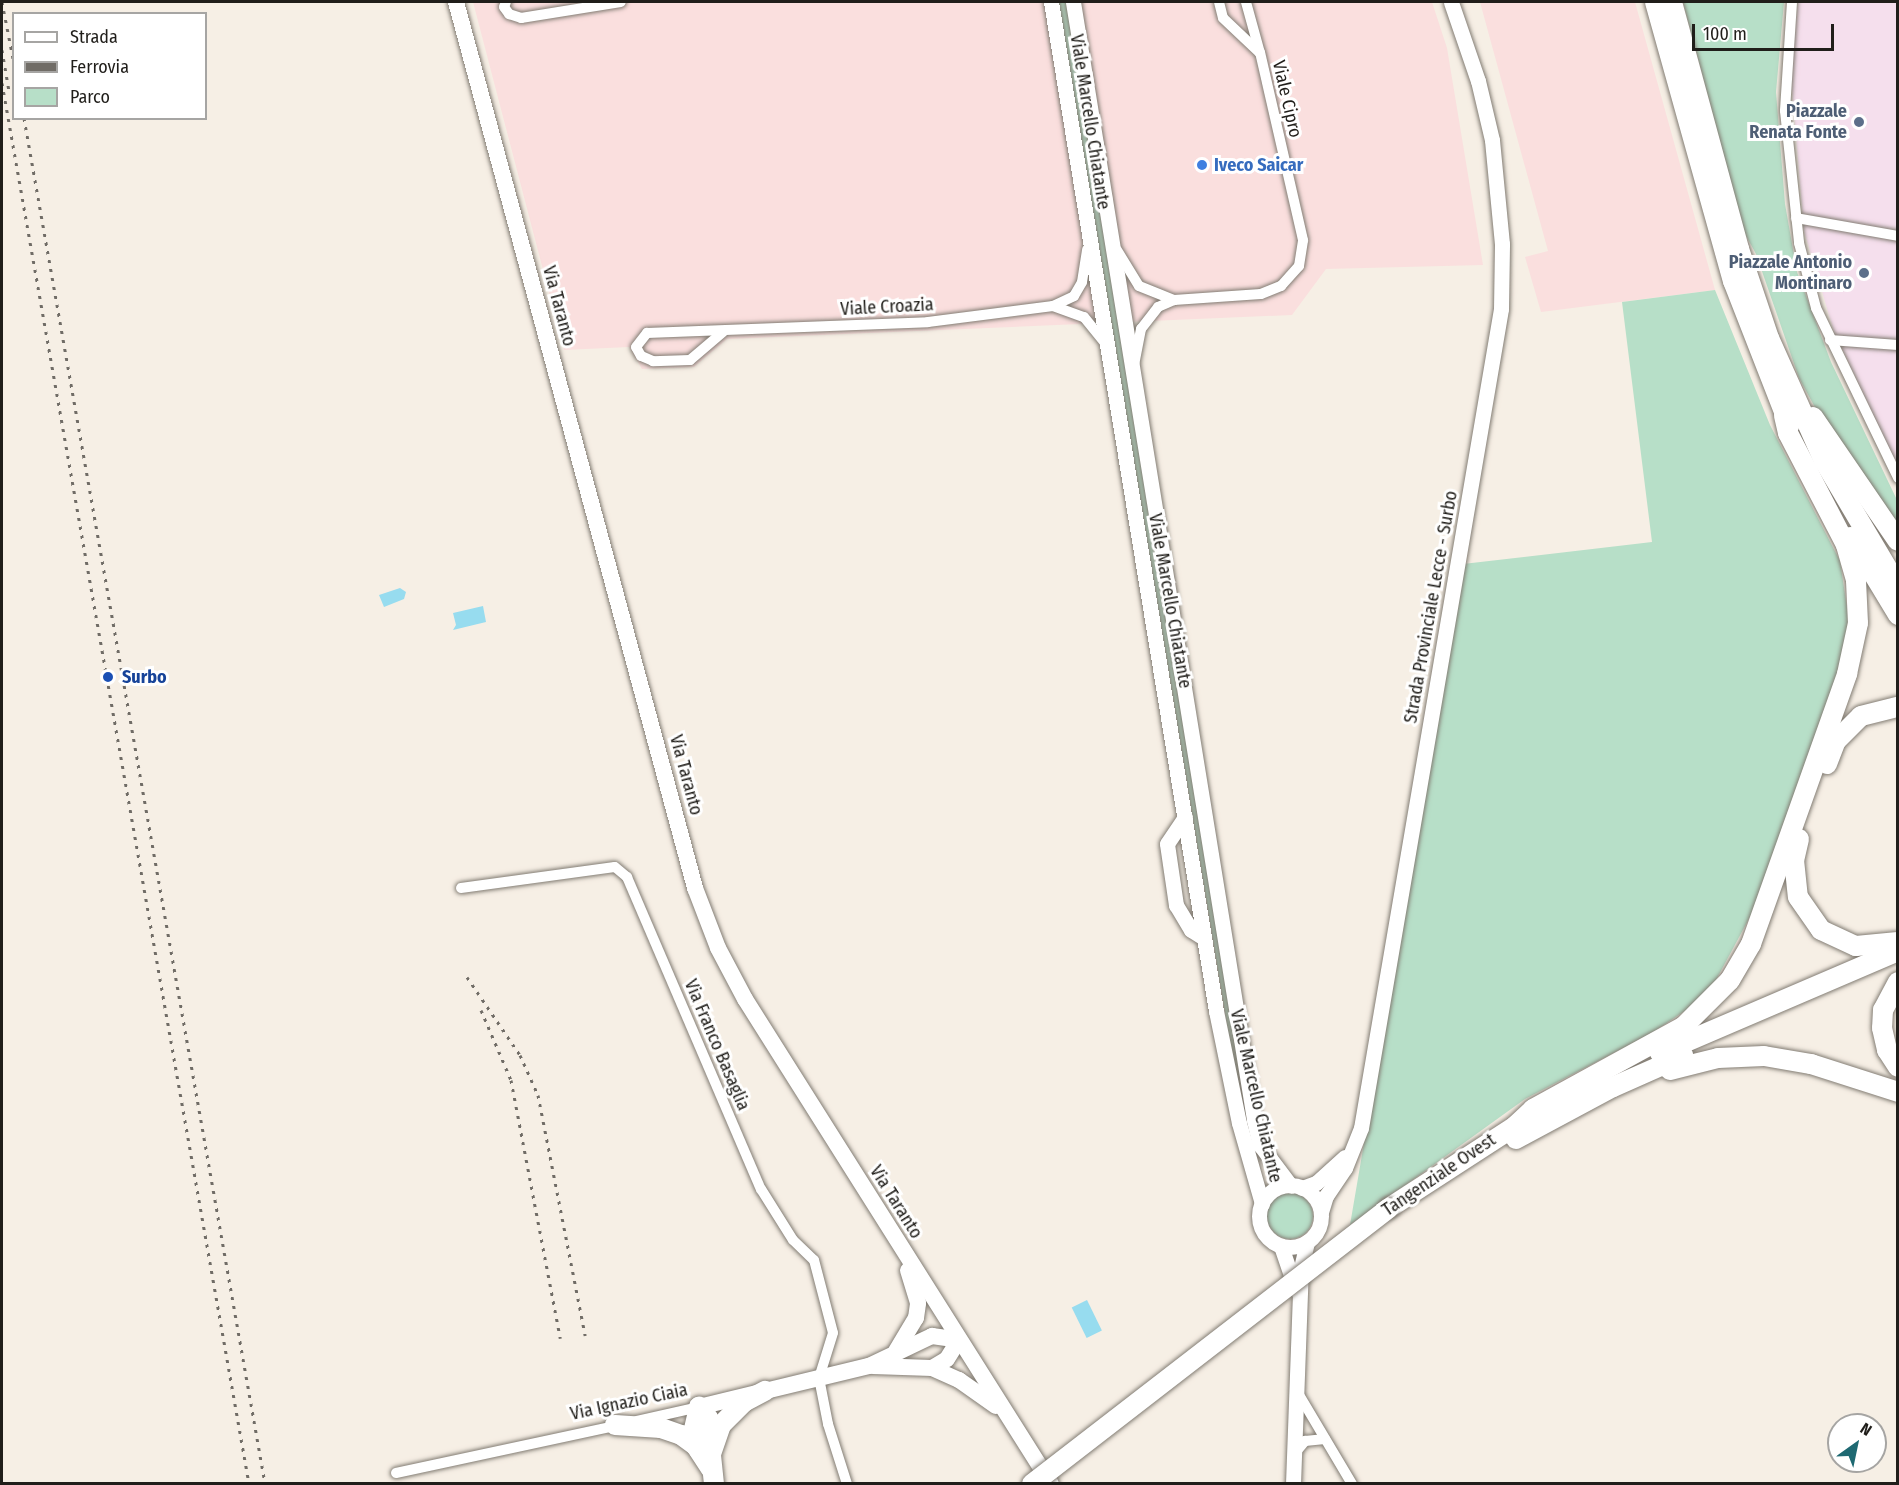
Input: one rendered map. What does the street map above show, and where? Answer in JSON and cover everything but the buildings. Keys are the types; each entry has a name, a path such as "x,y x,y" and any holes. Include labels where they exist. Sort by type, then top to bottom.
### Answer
{"highway":[{"path":"1515,1126 1533,1109 1683,1027 1730,980 1754,936 1847,674 1858,623 1856,580 1846,545 1788,433 1784,415 1733,281 1655,2"},
{"path":"1672,2 1739,249 1794,399 1824,461 1898,586"},
{"path":"1739,249 1806,406 1898,541"},
{"path":"1784,415 1898,615"},
{"path":"1898,707 1861,716 1836,741 1794,860 1798,897 1821,930 1856,946 1898,942"},
{"name":"Tangenziale Ovest","path":"1032,1484 1394,1212 1515,1126 1617,1071 1898,951"},
{"name":"Tangenziale Ovest","path":"1052,1484 1394,1212 1559,1115 1653,1069 1898,965"},
{"path":"1898,982 1883,1010 1882,1028 1887,1050 1898,1067"},
{"path":"1559,1115 1664,1072 1740,1056 1789,1059 1898,1092"},
{"path":"706,1447 734,1410 765,1391"},
{"path":"699,1407 694,1429 706,1447 713,1476"},
{"path":"615,1425 661,1428 706,1447"}],"main road":[{"name":"Via Taranto","path":"456,2 695,888 718,948 745,999 1052,1484"},
{"name":"Via Ignazio Ciaia","path":"893,1355 913,1328 918,1303 899,1244"},
{"name":"Via Ignazio Ciaia","path":"699,1407 869,1366 932,1336 959,1340"},
{"path":"932,1368 947,1359 959,1340"},
{"name":"Via Ignazio Ciaia","path":"869,1366 932,1368 978,1392 1008,1416"}],"street":[{"path":"506,2 509,14 521,18 587,4 621,2"},
{"name":"Viale Marcello Chiatante","path":"1051,2 1204,938 1239,1123 1262,1204"},
{"name":"Viale Marcello Chiatante","path":"1073,2 1134,365 1254,1120 1260,1145 1297,1187 1318,1202 1321,1212"},
{"name":"Viale Cipro","path":"1219,2 1223,18 1260,53"},
{"name":"Viale Cipro","path":"1114,244 1139,286 1174,300 1261,294 1281,286 1299,266 1303,240 1246,2"},
{"name":"Strada Provinciale Lecce - Surbo","path":"1321,1212 1352,1151 1360,1128 1501,309 1501,233 1492,140 1451,2"},
{"path":"1792,2 1785,111 1796,218 1807,278 1830,340 1898,478"},
{"path":"1796,218 1898,236"},
{"name":"Viale Croazia","path":"723,332 690,360 653,361 641,356 636,347 646,333 723,332 928,322 1053,306 1074,296 1082,282 1089,237"},
{"name":"Viale Cipro","path":"1134,365 1141,329 1148,316 1174,300"},
{"name":"Viale Croazia","path":"1053,306 1084,317 1107,346"},
{"path":"1830,340 1898,345"},
{"path":"1185,817 1167,844 1174,895 1191,930 1204,938"},
{"name":"Via Franco Basaglia","path":"460,888 615,867 627,877 761,1189 793,1240 814,1260 833,1333 819,1378"},
{"path":"1297,1187 1316,1183 1352,1151"},
{"name":"Viale Marcello Chiatante","path":"1297,1187 1274,1190 1262,1204 1259,1214 1265,1234 1281,1246 1302,1307"},
{"path":"1293,1484 1302,1307 1301,1268 1307,1242 1318,1229 1321,1212"},
{"path":"1281,1246 1307,1242"},
{"path":"819,1378 828,1424 847,1484"},
{"path":"1298,1394 1352,1484"},
{"name":"Via Ignazio Ciaia","path":"396,1473 699,1407"},
{"path":"1295,1453 1305,1441 1325,1439"}],"shaded area":[{"path":"473,2 1432,2 1447,48 1483,265 1326,269 1292,315 727,339 694,367 642,369 629,347 564,350"},
{"path":"1480,2 1635,2 1715,290 1541,312 1525,257 1548,251"},
{"path":"1798,2 1897,2 1897,465 1834,332 1804,231 1791,78"}],"green space":[{"path":"1058,2 1066,2 1249,1129 1244,1128"},
{"path":"1683,2 1784,2 1776,92 1785,204 1797,272 1831,362 1897,500 1897,524 1817,411 1799,378 1756,254 1744,232"},
{"path":"1715,290 1770,425 1840,561 1849,621 1844,655 1751,915 1716,980 1686,1010 1652,1033 1525,1099 1350,1225 1463,564 1652,542 1622,302"},
{"path":"1290,1193 1299,1194 1306,1200 1312,1207 1312,1225 1306,1232 1299,1238 1290,1239 1281,1238 1274,1232 1268,1225 1267,1216 1268,1207 1274,1200 1281,1194"}],"water":[{"path":"400,588 406,592 404,599 384,607 379,595"},
{"path":"483,606 486,622 453,630 456,625 453,613"},
{"path":"1087,1300 1102,1331 1087,1338 1072,1307"}],"railway":[{"path":"2,2 12,53"},
{"path":"2,50 9,91"},
{"path":"2,83 249,1484"},
{"path":"24,120 265,1484"},
{"path":"467,977 520,1055 538,1095 585,1335"},
{"path":"481,1010 511,1080 560,1338"}],"place":[{"name":"Piazzale Renata Fonte","path":"1859,122"},
{"name":"Iveco Saicar","path":"1202,165"},
{"name":"Piazzale Antonio Montinaro","path":"1864,273"},
{"name":"Surbo","path":"108,677"}]}
